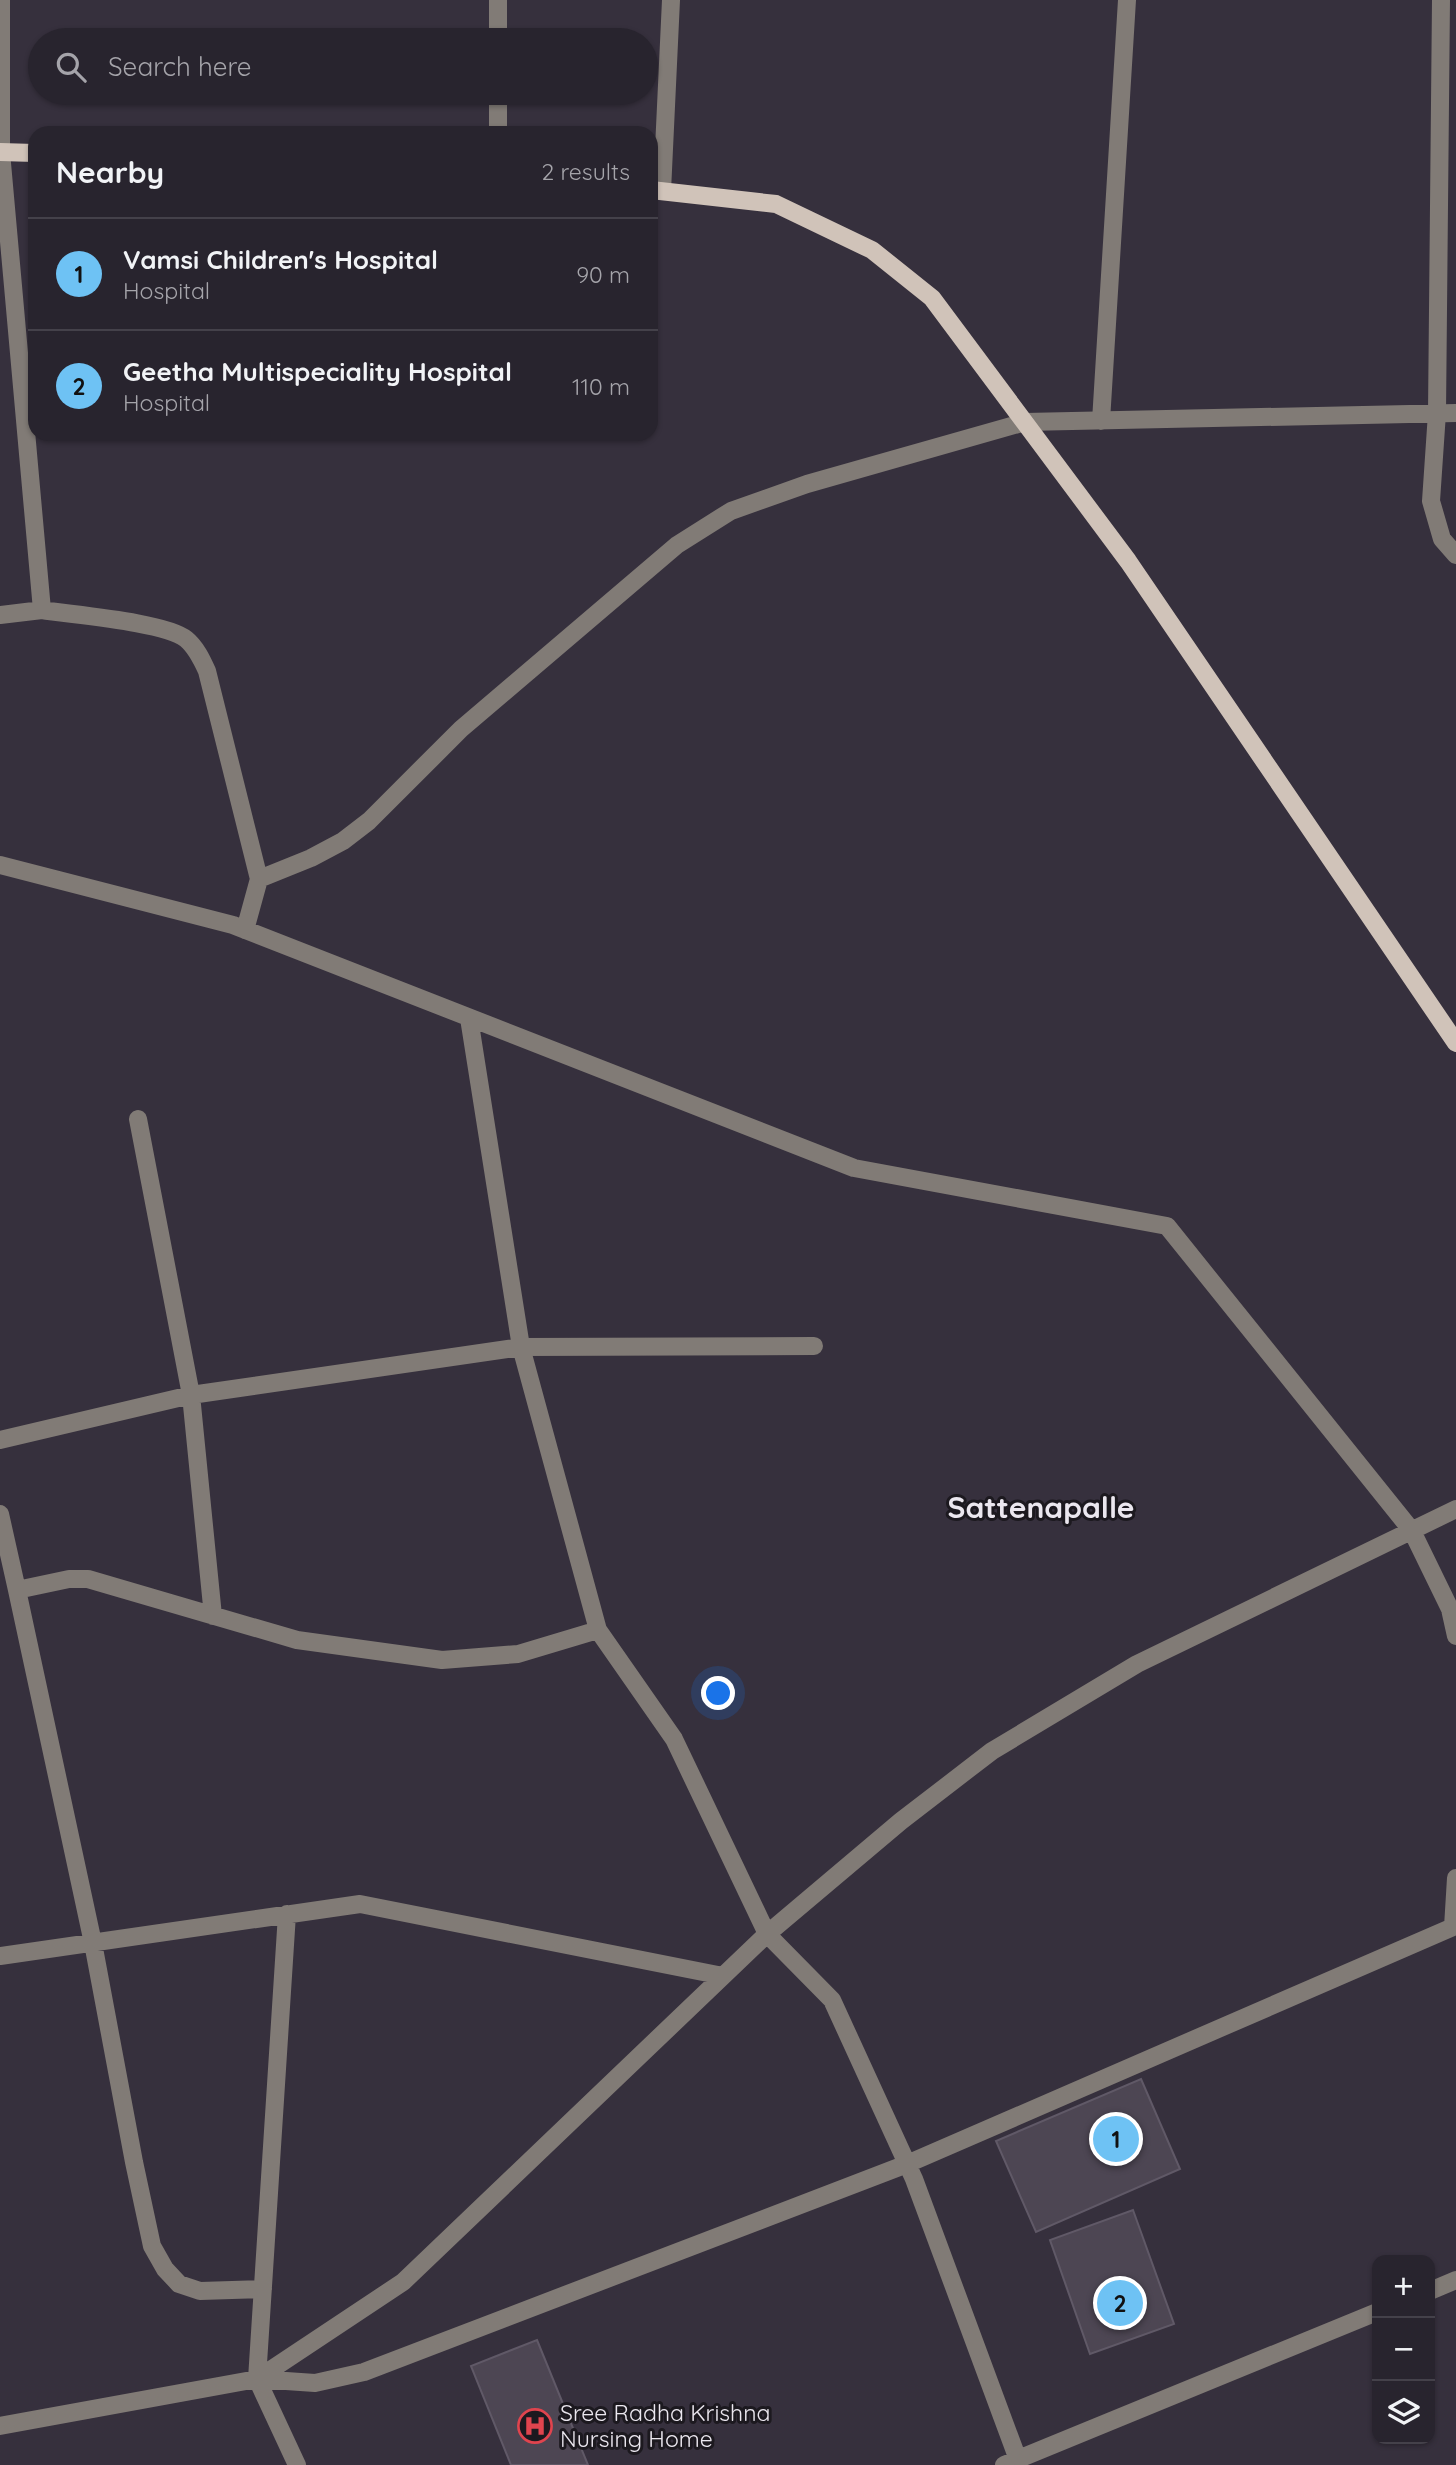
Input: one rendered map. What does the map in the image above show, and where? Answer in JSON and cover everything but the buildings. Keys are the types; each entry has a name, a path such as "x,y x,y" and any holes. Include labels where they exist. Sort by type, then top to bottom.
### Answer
{"main road":[{"path":"1,152 28,153"},
{"path":"658,190 776,204 872,250 932,299 1128,561 1456,1043"}],"street":[{"path":"1,0 1,152 41,610"},
{"path":"498,0 498,28"},
{"path":"658,176 671,0"},
{"path":"1101,421 1127,0"},
{"path":"1441,0 1437,413 1431,502 1443,539 1456,555"},
{"path":"498,105 498,126"},
{"path":"259,879 311,858 343,841 369,821 461,729 677,545 731,511 807,484 1024,422 1456,413"},
{"path":"0,615 41,610 165,628 187,639 207,671 259,879 245,930"},
{"path":"0,865 245,930 854,1168 1167,1226 1412,1531 1450,1609 1456,1636"},
{"path":"470,1017 521,1346 598,1630 674,1739 767,1934 832,2000 906,2164 1014,2463 1372,2314"},
{"path":"138,1119 191,1395 213,1616"},
{"path":"0,1440 191,1395 521,1346 814,1346"},
{"path":"257,2379 403,2282 767,1934 901,1821 992,1751 1137,1664 1456,1509"},
{"path":"0,1514 93,1943 152,2246 165,2269 179,2284 200,2291 262,2289"},
{"path":"17,1590 69,1579 88,1578 297,1640 442,1660 518,1654 598,1630"},
{"path":"0,2426 257,2379 315,2383 364,2372 906,2164 1455,1930 1456,1878"},
{"path":"0,1956 360,1904 723,1976"},
{"path":"287,1914 257,2379 297,2465"},
{"path":"1435,2289 1456,2280"}],"place":[{"name":"Vamsi Children's Hospital","path":"1116,2139"},
{"name":"Geetha Multispeciality Hospital","path":"1120,2303"},
{"name":"Sree Radha Krishna Nursing Home","path":"535,2426"}],"district":[{"name":"Sattenapalle","path":"1041,1508"}]}
